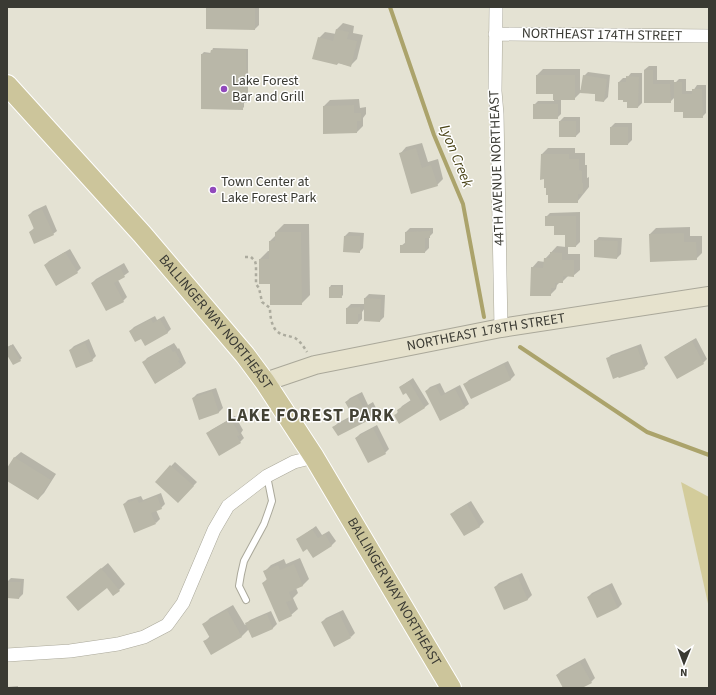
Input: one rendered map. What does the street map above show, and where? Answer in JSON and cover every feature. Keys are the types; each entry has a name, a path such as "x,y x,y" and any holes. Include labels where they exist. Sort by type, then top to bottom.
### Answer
{"main road":[{"name":"BALLINGER WAY NORTHEAST","path":"7,85 142,234 245,355 266,382 314,457 451,688"},
{"name":"NORTHEAST 178TH STREET","path":"266,382 315,365 501,328 709,296"}],"street":[{"name":"44TH AVENUE NORTHEAST","path":"496,7 495,91 497,114 501,328"},
{"name":"NORTHEAST 174TH STREET","path":"495,34 709,36"},
{"path":"7,655 70,651 118,644 144,637 166,625 183,603 214,530 228,506 267,476 294,462 314,457"}],"lane":[{"path":"246,600 239,586 241,574 244,561 264,524 272,501 267,476"}],"path":[{"path":"245,257 251,257 255,261 256,284 259,288 262,302 270,308 271,320 276,330 283,335 296,339 304,346 308,354"}],"shaded area":[{"path":"681,482 709,497 709,608"}],"building":[{"path":"206,7 255,7 255,30 206,29"},
{"path":"336,29 349,32 347,39 357,41 351,67 338,63 337,65 312,59 318,37 333,41"},
{"name":"Lake Forest Bar and Grill","path":"211,50 246,50 247,103 243,103 243,110 201,109 201,54 210,54"},
{"path":"644,70 653,70 653,84 670,84 671,103 644,103"},
{"path":"536,75 575,75 575,100 553,100 553,94 536,94"},
{"path":"583,75 607,79 604,102 595,101 595,94 580,93"},
{"path":"626,76 639,77 638,108 627,108 627,102 618,100 618,82 626,82"},
{"path":"674,82 682,82 682,94 692,94 692,89 702,89 703,118 683,118 683,112 674,112"},
{"path":"533,104 558,104 558,119 533,119"},
{"path":"354,105 354,113 361,113 361,121 357,121 357,133 323,134 323,106"},
{"path":"559,121 576,121 576,137 559,137"},
{"path":"610,127 628,127 628,145 610,145"},
{"path":"416,148 422,168 431,165 438,186 411,194 399,153"},
{"path":"541,154 569,154 569,159 579,159 579,170 582,171 583,194 578,194 578,203 548,203 548,195 546,195 546,188 544,188 544,179 540,180"},
{"path":"42,209 54,235 34,244 29,232 34,229 28,215"},
{"path":"545,216 576,216 576,247 565,247 565,235 554,235 554,226 545,226"},
{"path":"430,231 430,238 425,238 425,253 400,253 400,245 405,245 405,232"},
{"path":"275,232 301,232 302,305 270,305 270,284 259,284 259,259 269,259 269,241 275,241"},
{"path":"684,233 684,242 696,242 697,260 650,262 649,234"},
{"path":"344,236 360,236 360,253 343,252"},
{"path":"594,240 618,241 617,259 594,257"},
{"path":"65,252 78,273 56,286 44,265"},
{"path":"550,252 562,253 562,260 574,260 574,277 563,276 563,283 555,283 555,288 551,288 551,296 530,296 531,267 543,268 544,258 550,258"},
{"path":"120,267 125,277 114,283 124,302 106,311 91,283"},
{"path":"341,286 342,298 329,298 329,287"},
{"path":"364,298 381,299 380,322 364,321"},
{"path":"360,307 361,314 358,314 358,324 346,324 346,308"},
{"path":"151,319 153,323 160,319 168,333 145,346 141,339 135,342 129,331"},
{"path":"692,341 704,364 677,379 664,357"},
{"path":"85,343 93,361 76,368 69,350"},
{"path":"11,345 21,361 13,365 7,355 7,347"},
{"path":"169,346 173,352 175,351 180,360 178,361 182,367 155,384 142,362"},
{"path":"637,347 645,369 613,379 606,358"},
{"path":"504,364 511,380 471,399 463,384"},
{"path":"409,381 425,408 399,424 394,415 398,413 397,410 411,401 406,393 403,395 399,387"},
{"path":"436,386 441,396 455,389 465,408 440,421 425,391"},
{"path":"212,391 219,413 199,420 192,398"},
{"path":"357,396 364,408 369,406 375,417 338,436 332,427 353,416 345,402"},
{"path":"231,419 240,435 237,436 241,443 219,456 206,433"},
{"path":"373,428 386,454 368,463 355,438"},
{"path":"14,457 51,480 38,500 7,481 7,468"},
{"path":"170,465 194,486 178,503 155,482"},
{"path":"157,496 162,509 151,513 156,524 134,533 123,504 137,499 139,503"},
{"path":"467,504 480,527 464,536 450,514"},
{"path":"312,529 318,538 325,534 332,546 313,558 307,549 303,552 296,539"},
{"path":"294,564 303,586 289,592 292,600 286,602 292,616 279,622 262,583 267,580 263,571 278,565 280,570"},
{"path":"101,568 120,591 113,596 107,588 78,611 66,597"},
{"path":"518,577 528,600 504,610 494,587"},
{"path":"7,582 21,582 19,599 7,598"},
{"path":"608,587 618,608 597,618 587,597"},
{"path":"227,610 242,637 211,655 203,641 210,638 202,624"},
{"path":"339,613 351,638 334,647 321,622"},
{"path":"267,614 273,629 252,638 245,623"},
{"path":"580,662 592,683 582,688 563,688 556,675"}],"waterway":[{"name":"Lyon Creek","path":"390,7 434,135 463,204 484,317"},
{"name":"Lyon Creek","path":"520,347 647,432 709,455"}],"place":[{"name":"Lake Forest Bar and Grill","path":"224,89"},
{"name":"Town Center at Lake Forest Park","path":"213,190"}],"district":[{"name":"LAKE FOREST PARK","path":"311,415"}]}
